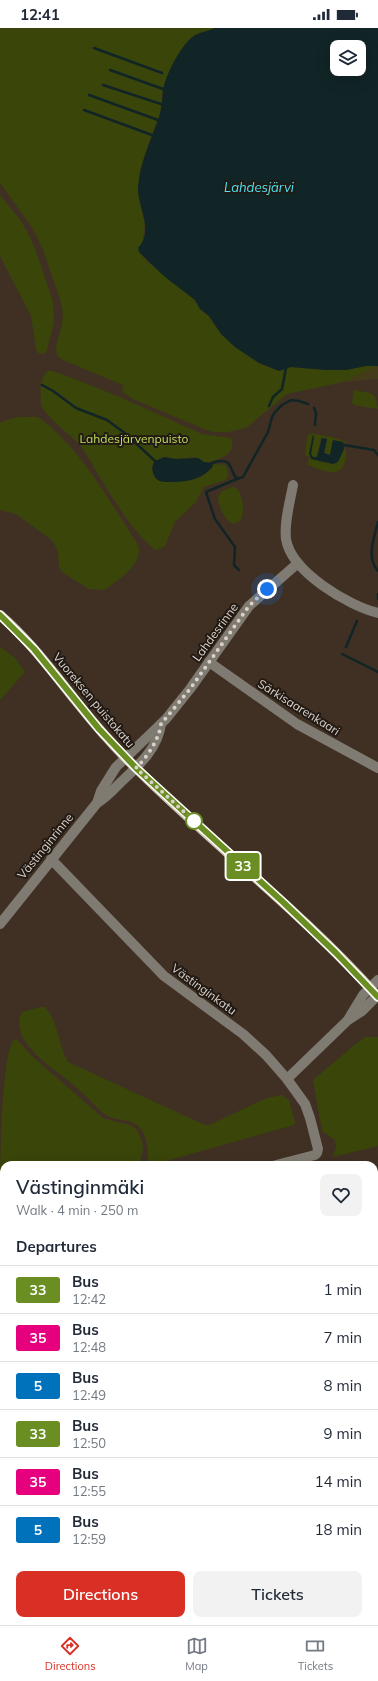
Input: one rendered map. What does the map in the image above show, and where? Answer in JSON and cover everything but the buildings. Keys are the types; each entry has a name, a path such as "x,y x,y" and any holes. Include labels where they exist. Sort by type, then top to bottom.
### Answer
{"main road":[{"name":"Vuoreksen puistokatu","path":"0,615 34,649 99,729 136,768 284,903 378,996"}],"street":[{"path":"293,485 286,534 288,546 298,563 338,596 352,604 378,613"},
{"name":"Lahdesrinne","path":"126,757 161,724 209,662 249,606 298,563"},
{"name":"Särkisaarenkaari","path":"209,662 297,724 378,768"},
{"name":"Lahdesrinne","path":"136,768 153,746 161,724"},
{"name":"Västinginrinne","path":"97,803 101,791 116,767 126,757"},
{"name":"Västinginrinne","path":"0,924 97,803 106,797 136,768"},
{"name":"Västinginkatu","path":"51,859 164,976 243,1034 266,1055 287,1079 298,1093 308,1110 317,1153 315,1155 292,1161"},
{"path":"348,1020 363,995 378,980"},
{"path":"287,1079 348,1020 362,1011 378,996"}],"green space":[{"path":"0,28 215,28 197,35 179,53 163,89 160,114 140,171 139,180 141,208 145,223 143,240 139,252 149,263 195,300 200,309 209,316 221,334 235,347 259,363 279,371 291,367 346,370 366,366 377,366 348,381 287,394 246,428 228,432 213,432 135,400 122,392 123,385 63,360 57,355 56,348 63,313 60,299 42,247 33,229 0,183"},
{"path":"0,195 21,221 30,237 53,302 54,322 47,350 44,354 38,353 36,349 31,316 0,256"},
{"name":"Lahdesjärvenpuisto","path":"48,371 67,376 120,397 202,434 231,438 232,448 226,455 216,460 206,463 195,457 176,459 164,457 152,467 155,478 164,482 170,482 211,469 214,464 226,465 228,475 226,480 204,487 195,503 175,522 165,546 157,550 145,541 116,503 79,444 44,411 41,405 41,382"},
{"path":"354,390 370,393 375,396 378,409 354,405 352,403"},
{"path":"19,417 37,417 41,419 69,445 93,475 137,544 139,549 138,558 131,569 105,590 89,589 62,572 59,566 58,552 53,541 16,514 0,510 0,423"},
{"path":"310,433 332,437 347,442 344,443 333,441 330,455 324,453 327,439 321,438 317,457 315,458 311,455 314,436 312,436 310,458 312,459 334,464 338,461 344,449 346,449 344,466 341,469 338,471 328,472 308,465 309,457 305,455 307,437"},
{"path":"233,487 236,488 242,498 243,508 241,520 234,524 225,517 219,505 218,497 222,491"},
{"path":"0,647 15,658 25,672 0,700"},
{"path":"45,1007 50,1013 56,1027 68,1062 205,1125 209,1125 267,1098 282,1095 289,1100 295,1122 294,1125 166,1161 148,1161 148,1150 145,1135 139,1127 131,1122 106,1115 98,1109 81,1091 42,1060 30,1048 22,1035 20,1027 20,1015 22,1012"},
{"path":"366,1037 378,1037 378,1146 333,1157 336,1147 335,1140 322,1131 313,1080"},
{"path":"15,1039 17,1040 34,1058 103,1118 130,1125 137,1130 142,1140 143,1151 140,1161 0,1161 6,1066 10,1048"}],"sand":[{"path":"378,366 378,379 348,382 348,380"}],"water":[{"name":"Lahdesjärvi","path":"215,28 378,28 378,366 366,366 346,370 291,367 279,371 259,363 235,347 221,334 209,316 200,309 195,300 165,277 139,252 138,248 143,241 145,234 144,218 138,195 141,170 159,116 162,105 163,90 171,68 185,45 195,35"},
{"path":"313,435 311,454 313,457 317,457 322,438 327,439 324,453 330,455 333,440 343,442 344,449 338,462 333,464 311,459 309,453"},
{"path":"164,457 176,459 198,458 204,462 212,463 213,466 209,471 194,479 162,482 154,476 152,467 155,461"}],"waterway":[{"path":"94,48 162,73"},
{"path":"110,70 163,89"},
{"path":"103,85 161,104"},
{"path":"89,95 158,120"},
{"path":"84,110 152,135"},
{"path":"269,406 273,397 282,389 286,368"},
{"path":"42,385 76,408 107,420 126,434 155,461"},
{"path":"212,463 219,461 227,462 237,479 243,477 268,432 275,412 282,405 291,400 308,404"},
{"path":"314,408 316,413 315,425"},
{"path":"344,445 374,450 378,455"},
{"path":"237,479 206,492 215,519 235,547 234,565 239,570"},
{"path":"378,522 372,548 372,560 378,571"},
{"path":"378,594 378,599"},
{"path":"346,647 357,621"},
{"path":"342,654 378,672"}],"bus line":[{"name":"33","path":"0,615 34,649 99,729 136,768 284,903 336,953 378,997"}],"route":[{"path":"194,821 136,768 153,746 161,724 190,689 249,606 267,589"}]}
